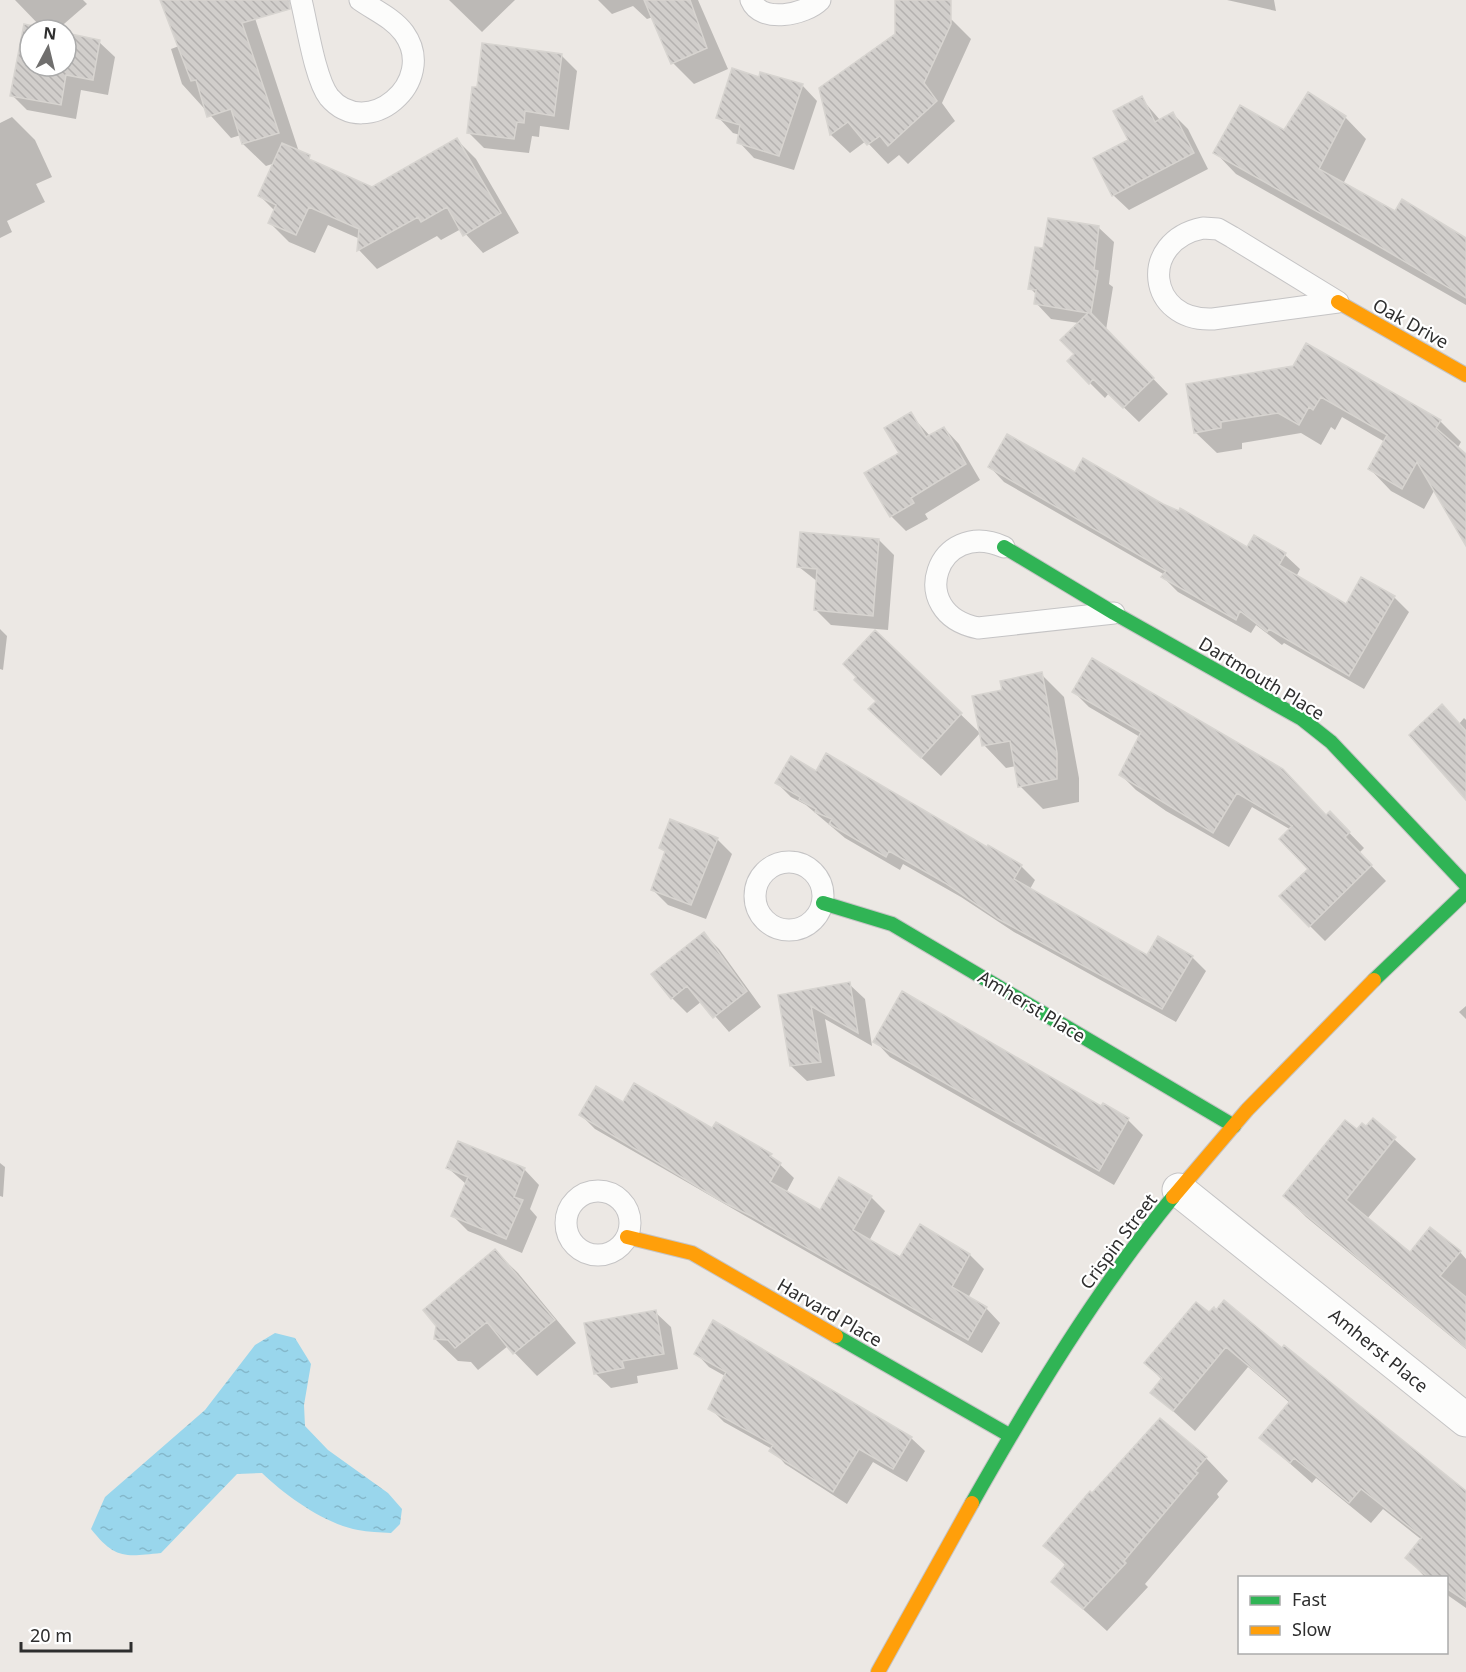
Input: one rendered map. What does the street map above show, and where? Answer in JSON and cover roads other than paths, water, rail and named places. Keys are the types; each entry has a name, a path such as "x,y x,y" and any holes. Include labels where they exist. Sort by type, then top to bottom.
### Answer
{"street":[{"name":"Oak Drive","path":"1338,302 1466,375"},
{"name":"Dartmouth Place","path":"1004,547 1114,614 1302,719 1331,742 1466,885"},
{"name":"Crispin Street","path":"878,1672 1009,1435 1089,1309 1179,1190 1234,1126 1339,1012 1466,892"},
{"name":"Amherst Place","path":"823,903 892,924 1234,1126"},
{"name":"Amherst Place","path":"1179,1190 1466,1420"},
{"name":"Harvard Place","path":"627,1237 692,1253 1009,1435"}],"lane":[{"path":"301,0 322,86 343,107 357,112 373,112 387,106 400,96 409,82 413,66 411,49 404,34 393,22 360,0"},
{"path":"752,0 753,4 767,12 783,15 800,13 820,0"},
{"path":"1203,228 1218,230 1338,302 1198,320 1183,315 1171,306 1162,293 1159,279 1160,263 1165,249 1175,238 1188,231 1203,228"},
{"path":"1004,547 990,541 976,540 955,548 940,564 936,593 941,607 951,618 964,626 978,628 1114,614"}],"water":[{"path":"275,1333 295,1338 311,1364 304,1405 305,1426 328,1450 388,1493 402,1509 400,1524 391,1533 345,1527 307,1508 282,1491 262,1473 237,1474 161,1553 121,1554 107,1546 91,1529 105,1497 205,1410 255,1345"}]}
